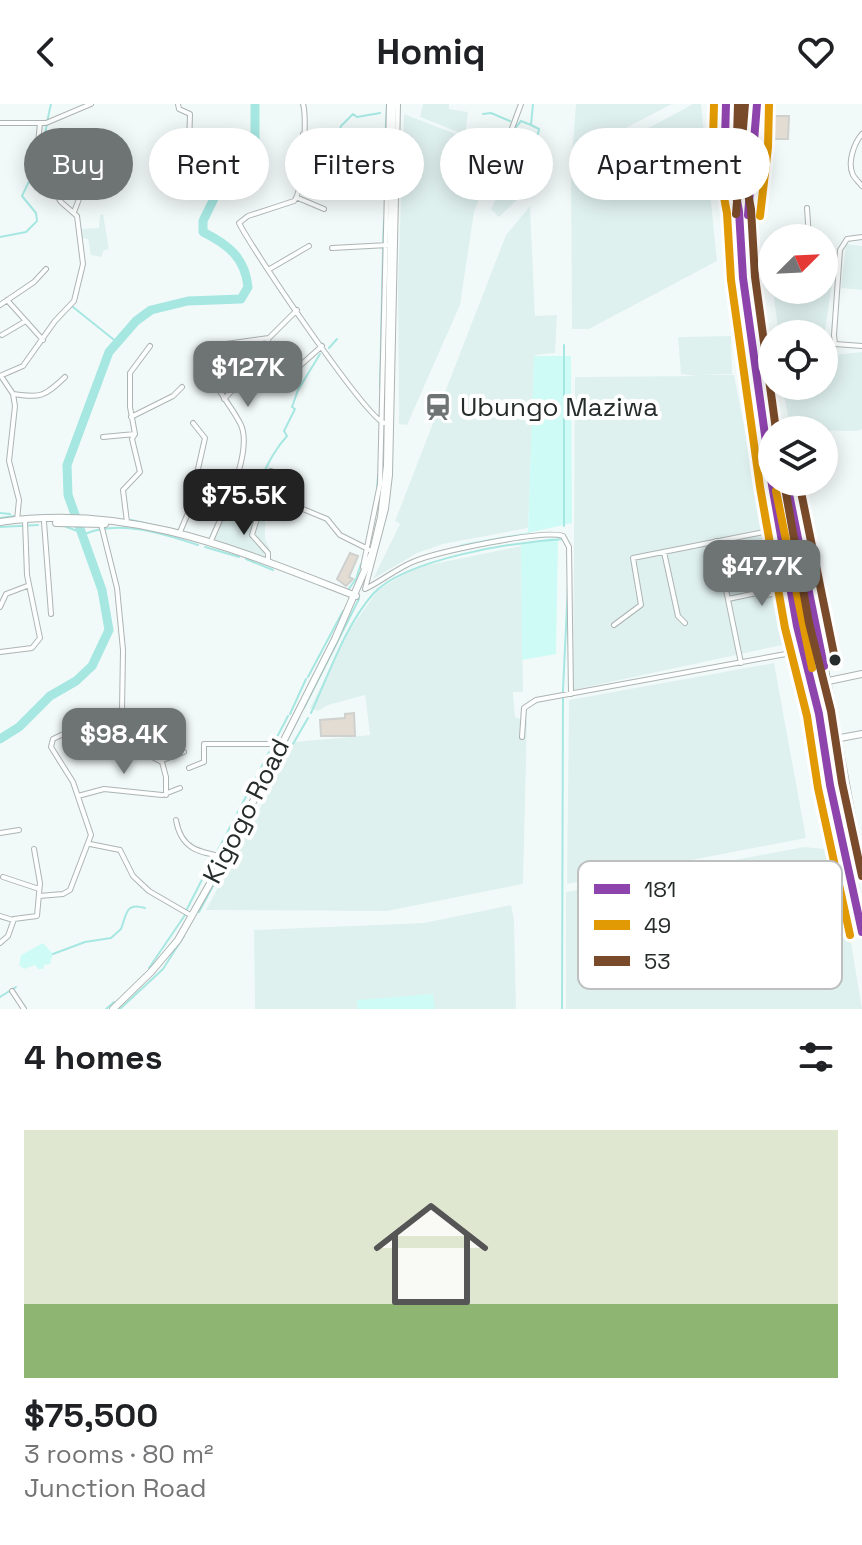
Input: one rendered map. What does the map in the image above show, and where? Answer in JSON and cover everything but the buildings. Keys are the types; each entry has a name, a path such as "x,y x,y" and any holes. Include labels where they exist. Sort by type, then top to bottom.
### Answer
{"highway":[{"path":"726,104 725,139 739,211 750,334 779,529 862,932"},
{"path":"757,104 756,146 748,213 751,257 773,416"},
{"path":"790,496 839,739 862,874"}],"main road":[{"name":"Kigogo Road","path":"113,1009 166,956 192,916 360,591 384,494 393,104"},
{"path":"0,522 124,522"},
{"path":"92,523 124,522 180,532 348,593 360,591"},
{"path":"813,689 827,682 862,674"},
{"path":"824,741 862,734"}],"street":[{"path":"0,123 40,123 91,104"},
{"path":"178,104 179,109 190,114 190,128"},
{"path":"303,104 303,128"},
{"path":"390,128 393,104"},
{"path":"360,591 386,509 390,475 393,104"},
{"path":"512,128 521,104"},
{"path":"17,520 19,500 9,461 15,427 13,394 0,376 23,366 55,321 72,306 79,289 83,256 74,212 61,202 36,164 40,123"},
{"path":"862,134 852,154 853,175 862,186"},
{"path":"74,212 79,200"},
{"path":"293,200 240,221 268,270 350,388 373,416 385,423"},
{"path":"303,200 324,209"},
{"path":"332,248 388,244 388,200"},
{"path":"807,208 808,224"},
{"path":"862,237 847,239 840,250 834,340 840,346 862,346"},
{"path":"268,270 309,246"},
{"path":"751,257 758,257"},
{"path":"0,305 39,278 46,269"},
{"path":"7,300 43,340"},
{"path":"224,399 254,368 269,338 297,310"},
{"path":"2,335 24,322"},
{"path":"211,541 241,464 243,429 209,369 222,358 226,344 269,338"},
{"path":"124,522 123,490 140,473 132,439 135,434 131,417 130,373 150,346"},
{"path":"294,371 322,346"},
{"path":"13,394 42,396 51,392 65,377"},
{"path":"131,417 173,396 182,387"},
{"path":"180,532 188,513 205,438 193,423"},
{"path":"103,437 135,434"},
{"path":"268,562 268,553 252,535 271,471"},
{"path":"288,513 298,507 327,519 340,535 371,550 358,581 348,593"},
{"path":"0,652 32,648 39,642 40,633 28,586 25,521"},
{"path":"40,521 51,614"},
{"path":"101,524 115,577 123,650 122,710 109,726"},
{"path":"614,625 641,605 633,558 779,529"},
{"path":"360,591 413,562 438,554 540,534 563,536 569,546 571,694"},
{"path":"716,541 741,663"},
{"path":"664,552 678,616 685,623"},
{"path":"0,607 6,594 28,586"},
{"path":"728,599 766,591 767,595 791,590"},
{"path":"522,737 524,711 528,704 804,651"},
{"path":"39,896 68,892 90,844 88,821 51,741 74,729 90,713 101,717 128,744 160,761 165,770 166,795"},
{"path":"189,768 204,762 204,744 280,744"},
{"path":"160,761 184,752"},
{"path":"77,796 104,789 166,795 180,788"},
{"path":"176,820 181,841 189,847 225,857"},
{"path":"0,833 19,830"},
{"path":"90,844 120,850 133,876 149,891 192,916"},
{"path":"0,916 13,920 37,917 39,889 34,849"},
{"path":"3,877 39,889"},
{"path":"0,943 8,936 13,920"},
{"path":"12,991 24,1009"}],"shaded area":[{"path":"423,104 449,104 449,109 468,112 466,128 448,128 420,117"},
{"path":"576,104 672,104 626,128 574,128"},
{"path":"693,104 701,104 703,128 649,128"},
{"path":"404,114 440,128 440,200 478,200 460,305 407,425 399,424 401,200 424,200 424,128 404,128"},
{"path":"496,200 517,200 499,217 491,209"},
{"path":"571,200 711,200 717,261 589,329 572,329"},
{"path":"530,206 535,316 557,315 555,353 535,355 528,528 443,544 417,553 373,579 400,524 395,521 506,235"},
{"path":"103,214 109,249 103,251 102,257 91,255 88,239 82,238 81,229 99,228 100,215"},
{"path":"846,244 862,246 862,290 841,288"},
{"path":"775,304 829,304 827,320 777,320"},
{"path":"731,336 732,374 698,375 734,375 787,644 573,690 575,377 696,376 681,374 678,337"},
{"path":"862,352 862,429 838,431 838,416 788,416 785,400 838,400 838,355"},
{"path":"534,356 571,356 572,523 461,548 460,544 528,532"},
{"path":"270,464 265,539 271,552 263,559 214,539 225,511 244,508"},
{"path":"552,538 558,540 556,654 522,660 521,545"},
{"path":"521,546 523,692 513,692 515,717 527,721 523,884 387,911 206,910 295,742 370,735 365,695 328,705 318,711 310,708 349,631 378,590 414,568"},
{"path":"774,663 806,838 686,861 578,861 578,882 567,884 569,700"},
{"path":"804,847 826,849 829,861 730,861"},
{"path":"578,890 578,989 842,989 842,907 862,1009 566,1009 566,892"},
{"path":"511,905 516,1009 255,1009 254,930 424,923"},
{"path":"43,943 53,954 50,964 44,965 43,969 35,965 24,969 19,965 21,955"},
{"path":"433,994 435,1009 358,1009 357,1000"}],"waterway":[{"path":"46,128 51,104"},
{"path":"0,739 19,727 50,696 76,681 92,666 109,630 102,590 68,495 67,465 109,352 136,321 151,310 188,301 241,299 248,287 239,260 228,247 203,232 203,221 224,178 255,140 255,104"},
{"path":"386,128 387,104"},
{"path":"514,124 516,127 521,121 531,125 533,104"},
{"path":"340,128 353,114 357,117 380,113"},
{"path":"483,114 491,113 510,121"},
{"path":"531,125 537,128"},
{"path":"24,192 24,198"},
{"path":"0,237 26,232 37,221 36,213 25,200"},
{"path":"383,243 384,220"},
{"path":"380,388 383,249"},
{"path":"73,307 118,343"},
{"path":"329,348 337,339"},
{"path":"564,345 564,526"},
{"path":"237,516 287,436 284,431 295,409 292,407 298,390 320,354"},
{"path":"377,489 378,475"},
{"path":"0,513 10,514"},
{"path":"0,518 14,516"},
{"path":"131,520 181,531"},
{"path":"0,527 38,525"},
{"path":"64,526 85,534 112,528 142,530 198,545"},
{"path":"311,713 354,621 373,594 389,581 463,554 563,539"},
{"path":"205,547 239,557"},
{"path":"246,559 273,570"},
{"path":"348,590 361,564"},
{"path":"562,1009 563,690 568,586"},
{"path":"304,708 359,599"},
{"path":"308,677 343,611"},
{"path":"290,714 306,679"},
{"path":"216,854 288,716"},
{"path":"267,780 299,717"},
{"path":"293,744 308,718"},
{"path":"186,911 213,858"},
{"path":"199,912 221,871"},
{"path":"53,954 85,942 111,938 121,929 130,908 145,908"},
{"path":"149,968 185,915"},
{"path":"120,1009 163,969 184,936"},
{"path":"0,997 16,987"},
{"path":"106,1009 114,1002"}],"transit line":[{"name":"49","path":"714,104 713,140 727,213 731,280 760,487 785,628 807,716 834,861"},
{"name":"181","path":"726,104 725,139 739,211 743,278 772,485 797,626 819,714 830,785 862,932"},
{"name":"53","path":"738,104 737,138 751,209 755,277 774,416"},
{"name":"53","path":"736,214 745,104"},
{"name":"181","path":"748,215 757,104"},
{"name":"49","path":"760,216 768,147 769,104"},
{"name":"49","path":"777,496 812,668"},
{"name":"53","path":"786,496 809,623 831,711 842,783 862,876"},
{"name":"181","path":"789,496 824,666"},
{"name":"53","path":"802,496 836,664"},
{"name":"49","path":"842,898 850,935"}],"place":[{"name":"Ubungo Maziwa","path":"438,407"}]}
